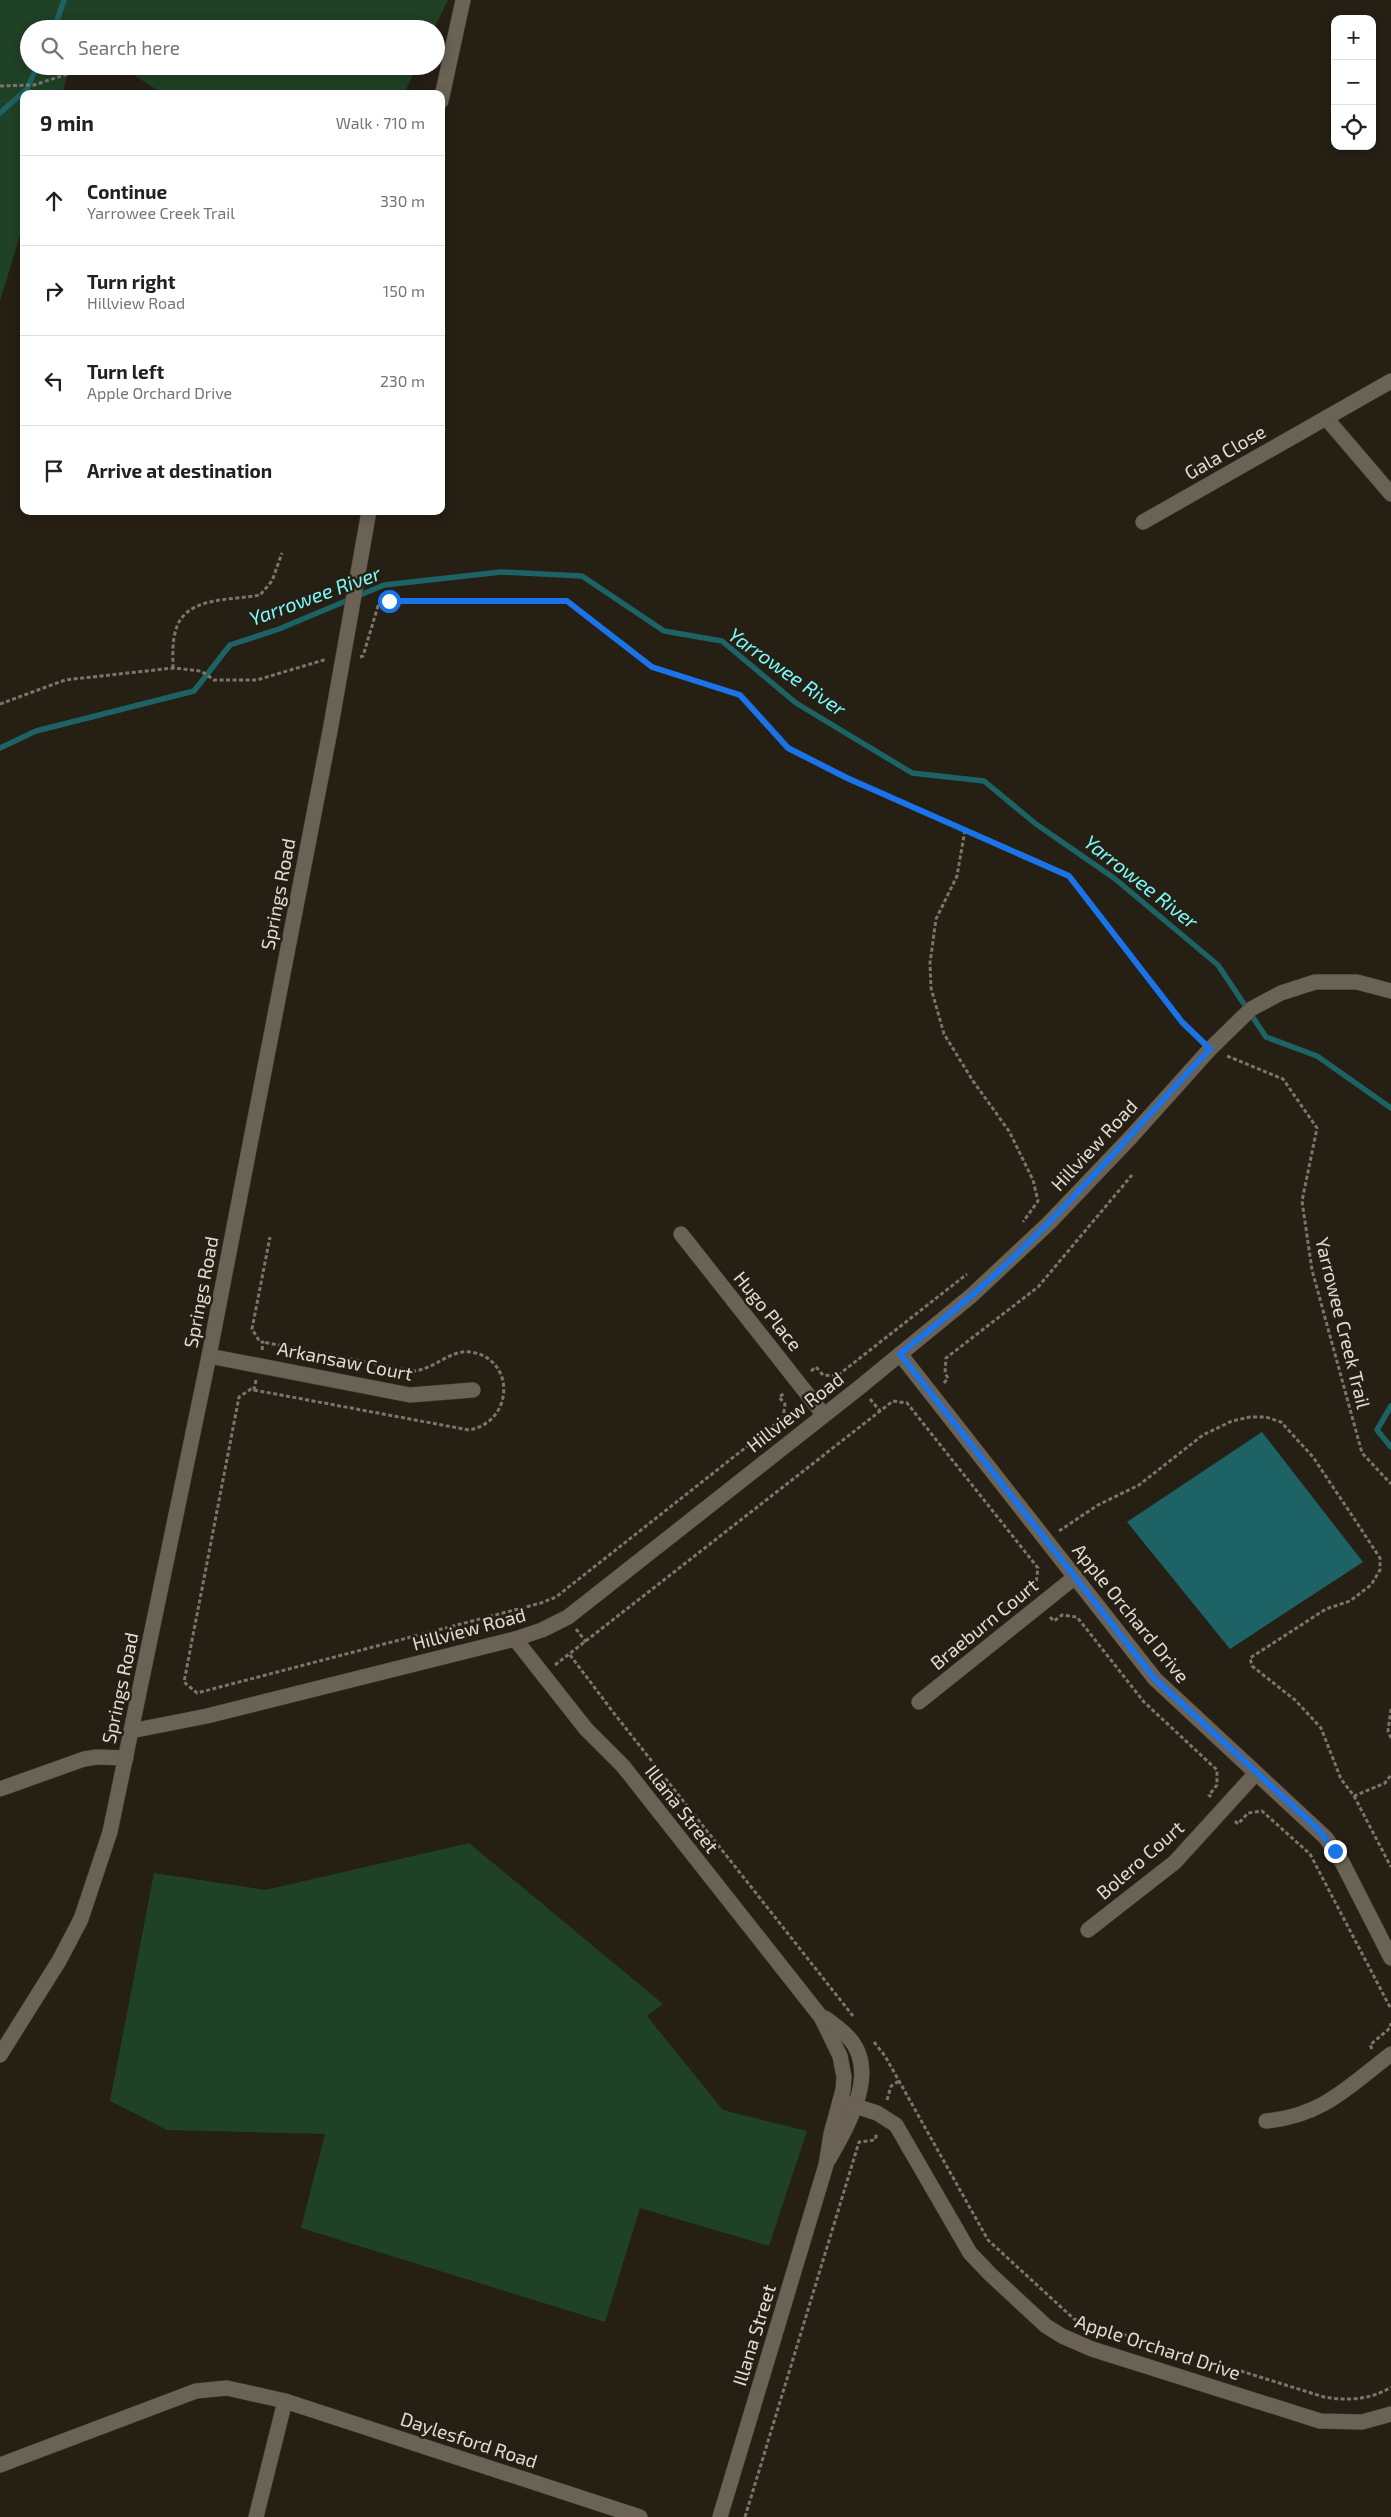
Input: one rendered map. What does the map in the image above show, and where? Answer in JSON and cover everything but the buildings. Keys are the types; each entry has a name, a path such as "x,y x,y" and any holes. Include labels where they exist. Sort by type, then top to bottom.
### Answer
{"street":[{"path":"443,90 463,0"},
{"name":"Gala Close","path":"1143,522 1391,380"},
{"path":"1326,418 1391,494"},
{"name":"Springs Road","path":"0,2055 59,1960 88,1903 110,1832 209,1356 368,515"},
{"name":"Hillview Road","path":"131,1731 207,1716 515,1639 554,1624 577,1610 971,1296 1029,1242 1121,1148 1216,1044 1251,1010 1281,993 1320,982 1357,982 1391,991"},
{"name":"Hugo Place","path":"681,1234 824,1414"},
{"name":"Apple Orchard Drive","path":"900,1354 1155,1679 1318,1829 1335,1851 1391,1958"},
{"name":"Arkansaw Court","path":"209,1356 410,1395 473,1390"},
{"name":"Braeburn Court","path":"919,1702 1075,1578"},
{"name":"Illana Street","path":"515,1639 586,1729 623,1766 814,2008 828,2029 840,2056 844,2080 832,2128 826,2165 720,2517"},
{"path":"0,1790 84,1759 97,1757 126,1758"},
{"name":"Bolero Court","path":"1088,1930 1175,1862 1256,1773"},
{"name":"Illana Street","path":"814,2008 849,2038 856,2051 861,2078 855,2106 846,2131 826,2165"},
{"path":"1266,2121 1286,2119 1315,2110 1332,2100 1391,2054"},
{"name":"Apple Orchard Drive","path":"840,2101 882,2115 900,2131 970,2253 1046,2326 1062,2336 1092,2349 1320,2421 1362,2422 1391,2414"},
{"name":"Daylesford Road","path":"0,2465 206,2388 234,2389 285,2401 640,2517"},
{"path":"256,2517 285,2401"}],"path":[{"path":"0,86 34,84 64,75"},
{"path":"172,668 175,631 188,611 211,601 248,598 260,595 267,590 272,581 282,552"},
{"name":"Yarrowee Creek Trail","path":"0,704 65,680 172,668 201,671 214,680 257,680 329,658 342,660 363,656 378,606 389,601 567,601 652,667 740,695 788,748 847,778 1069,876 1182,1022 1216,1044 1283,1078 1317,1128 1302,1201 1312,1270 1362,1453 1391,1484"},
{"path":"965,830 957,876 936,919 930,957 930,982 938,1018 944,1034 973,1081 1004,1122 1026,1163 1036,1189 1037,1204 1018,1227"},
{"path":"912,1408 948,1378 945,1373 946,1358 1038,1287 1132,1175"},
{"path":"261,1354 263,1342 260,1342 252,1329 270,1238"},
{"path":"256,1377 254,1390 251,1389 239,1397 184,1682 197,1694 541,1603 556,1597 783,1418 785,1404 779,1397 816,1367 823,1375 837,1376 970,1271"},
{"path":"543,1674 570,1655 893,1401 908,1403 1038,1568 1036,1583 1028,1589 1040,1605 1054,1621 1062,1615 1077,1617 1144,1702 1217,1770 1217,1785 1209,1795 1238,1824 1248,1813 1262,1811 1310,1854 1391,2009"},
{"path":"1047,1541 1086,1512 1139,1485 1210,1432 1250,1417 1266,1417 1286,1426 1313,1457 1380,1558 1380,1570 1371,1585 1350,1601 1326,1609 1250,1658 1252,1666 1295,1700 1321,1728 1341,1779 1354,1796 1391,1867"},
{"path":"570,1655 859,2024"},
{"path":"1391,1709 1388,1731 1391,1738"},
{"path":"1354,1796 1385,1783 1391,1775"},
{"path":"871,2039 885,2056 988,2240 1074,2319 1324,2397 1357,2399 1378,2394 1391,2387"},
{"path":"745,2517 859,2142 875,2140 891,2086 899,2081"}],"green space":[{"path":"0,0 448,0 438,20 20,20 20,75 67,75 63,90 20,90 20,235 0,301"},
{"path":"134,75 413,75 406,90 157,90"},
{"path":"469,1843 663,2004 647,2016 723,2110 807,2131 769,2246 640,2208 605,2322 301,2228 325,2134 167,2130 110,2101 154,1873 265,1890"}],"water":[{"path":"1262,1432 1363,1562 1230,1649 1127,1522"}],"waterway":[{"path":"57,20 64,0"},
{"path":"26,90 33,75"},
{"path":"0,113 20,95"},
{"name":"Yarrowee River","path":"0,748 36,731 194,691 230,645 279,629 384,585 501,572 582,576 664,631 722,641 796,703 912,773 984,781 1036,824 1114,878 1218,965 1266,1037 1317,1056 1391,1108"},
{"name":"Yarrowee River","path":"1391,1406 1377,1430 1391,1447"}],"route":[{"path":"389,601 567,601 652,667 740,695 788,748 847,778 1069,876 1182,1022 1210,1049 1121,1148 1023,1248 971,1296 900,1354 1155,1679 1318,1829 1335,1851"}]}
